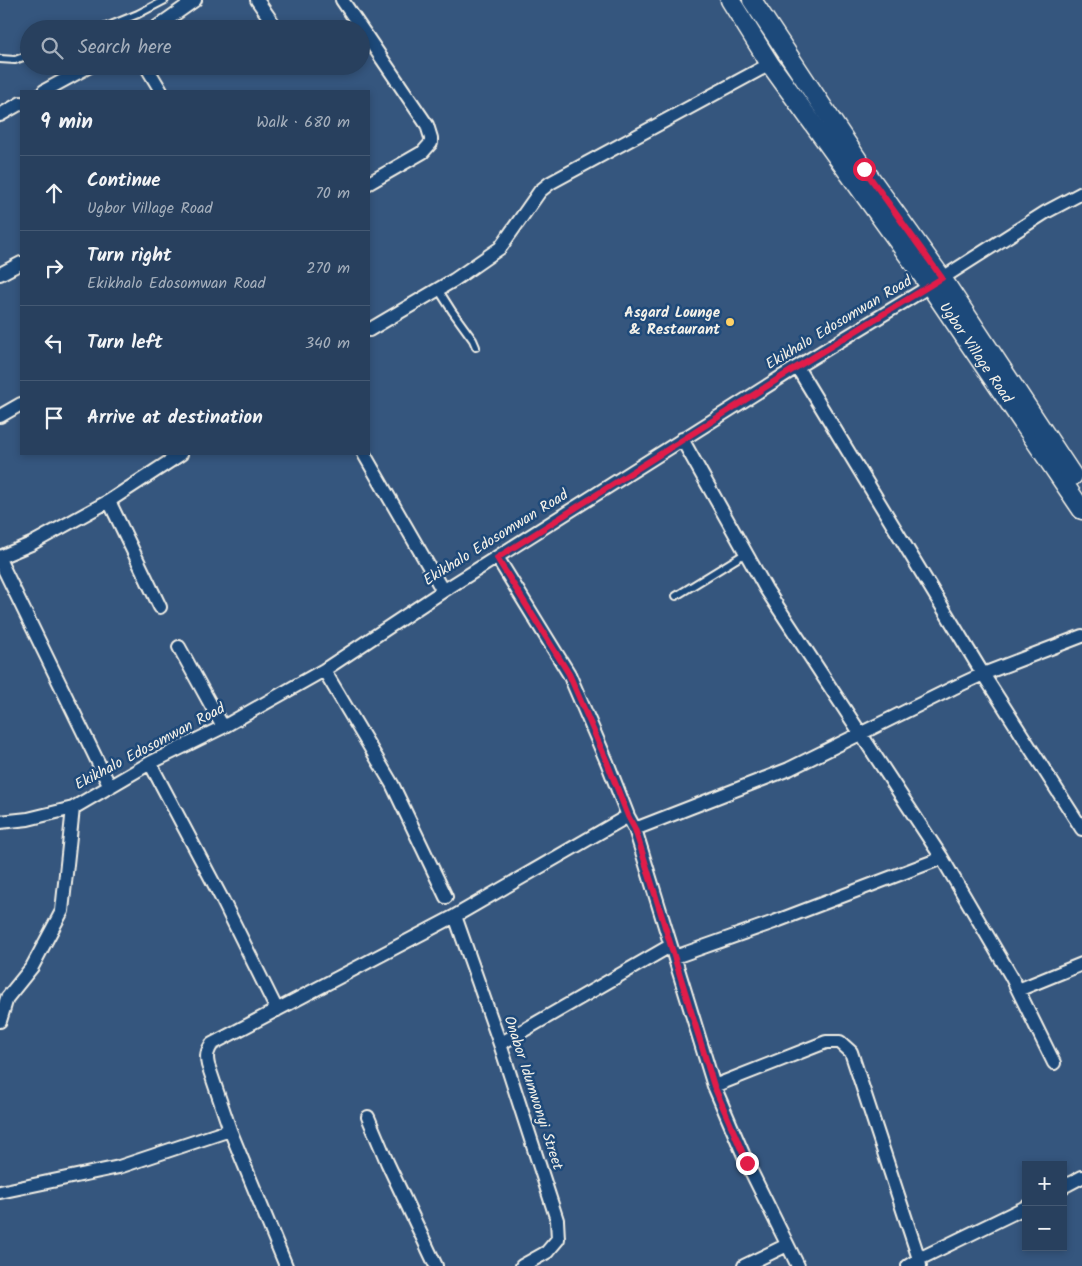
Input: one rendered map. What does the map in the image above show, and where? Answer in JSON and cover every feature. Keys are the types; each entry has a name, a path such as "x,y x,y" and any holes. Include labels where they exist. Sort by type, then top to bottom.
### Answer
{"street":[{"path":"167,20 195,0"},
{"path":"258,0 271,20"},
{"path":"342,0 356,20"},
{"name":"Ugbor Village Road","path":"754,1 1082,510"},
{"name":"Ugbor Village Road","path":"734,6 770,64 936,282 1082,489"},
{"path":"370,41 427,125 432,143 423,152 370,182"},
{"path":"370,329 454,280 500,248 540,191 550,183 770,64"},
{"path":"46,90 73,75"},
{"path":"151,75 160,90"},
{"path":"0,114 20,104"},
{"name":"Ekikhalo Edosomwan Road","path":"0,822 28,819 73,808 150,762 223,727 324,670 442,591 497,558 682,439 1046,212 1082,194"},
{"path":"0,274 20,264"},
{"path":"797,367 983,674 1082,829"},
{"path":"0,416 20,405"},
{"path":"682,439 766,589 942,858 1011,976 1054,1063"},
{"path":"0,557 32,544 109,500 179,455"},
{"path":"365,455 442,591"},
{"path":"109,500 160,607"},
{"path":"497,558 569,674 607,762 635,829 714,1086 747,1163 798,1266"},
{"path":"0,561 110,787"},
{"path":"635,829 789,770 983,674 1082,636"},
{"path":"179,648 223,727"},
{"path":"324,670 392,784 446,897"},
{"path":"150,762 222,899 277,1010"},
{"path":"0,1021 7,998 32,967 62,911 73,808"},
{"path":"286,1266 230,1130 208,1065 206,1058 207,1050 212,1044 455,916 628,816"},
{"path":"500,1044 673,951 774,922 942,858"},
{"name":"Onabor Idumwonyi Street","path":"455,916 500,1044 557,1220 558,1239 547,1252 522,1266"},
{"path":"1018,990 1082,964"},
{"path":"714,1086 826,1042 840,1042 851,1052 920,1262"},
{"path":"368,1117 436,1266"},
{"path":"0,1192 119,1167 230,1130"},
{"path":"1067,1185 1082,1177"},
{"path":"908,1266 920,1262 1022,1209"},
{"path":"744,1266 787,1246"}],"lane":[{"path":"123,20 165,0"},
{"path":"734,6 754,1"},
{"path":"0,59 15,60 20,58"},
{"path":"438,289 476,347"},
{"path":"676,596 746,553"}],"place":[{"name":"Asgard Lounge & Restaurant","path":"730,322"}],"route":[{"path":"747,1163 714,1086 635,829 569,674 497,558 682,439 942,278 864,169"}]}
